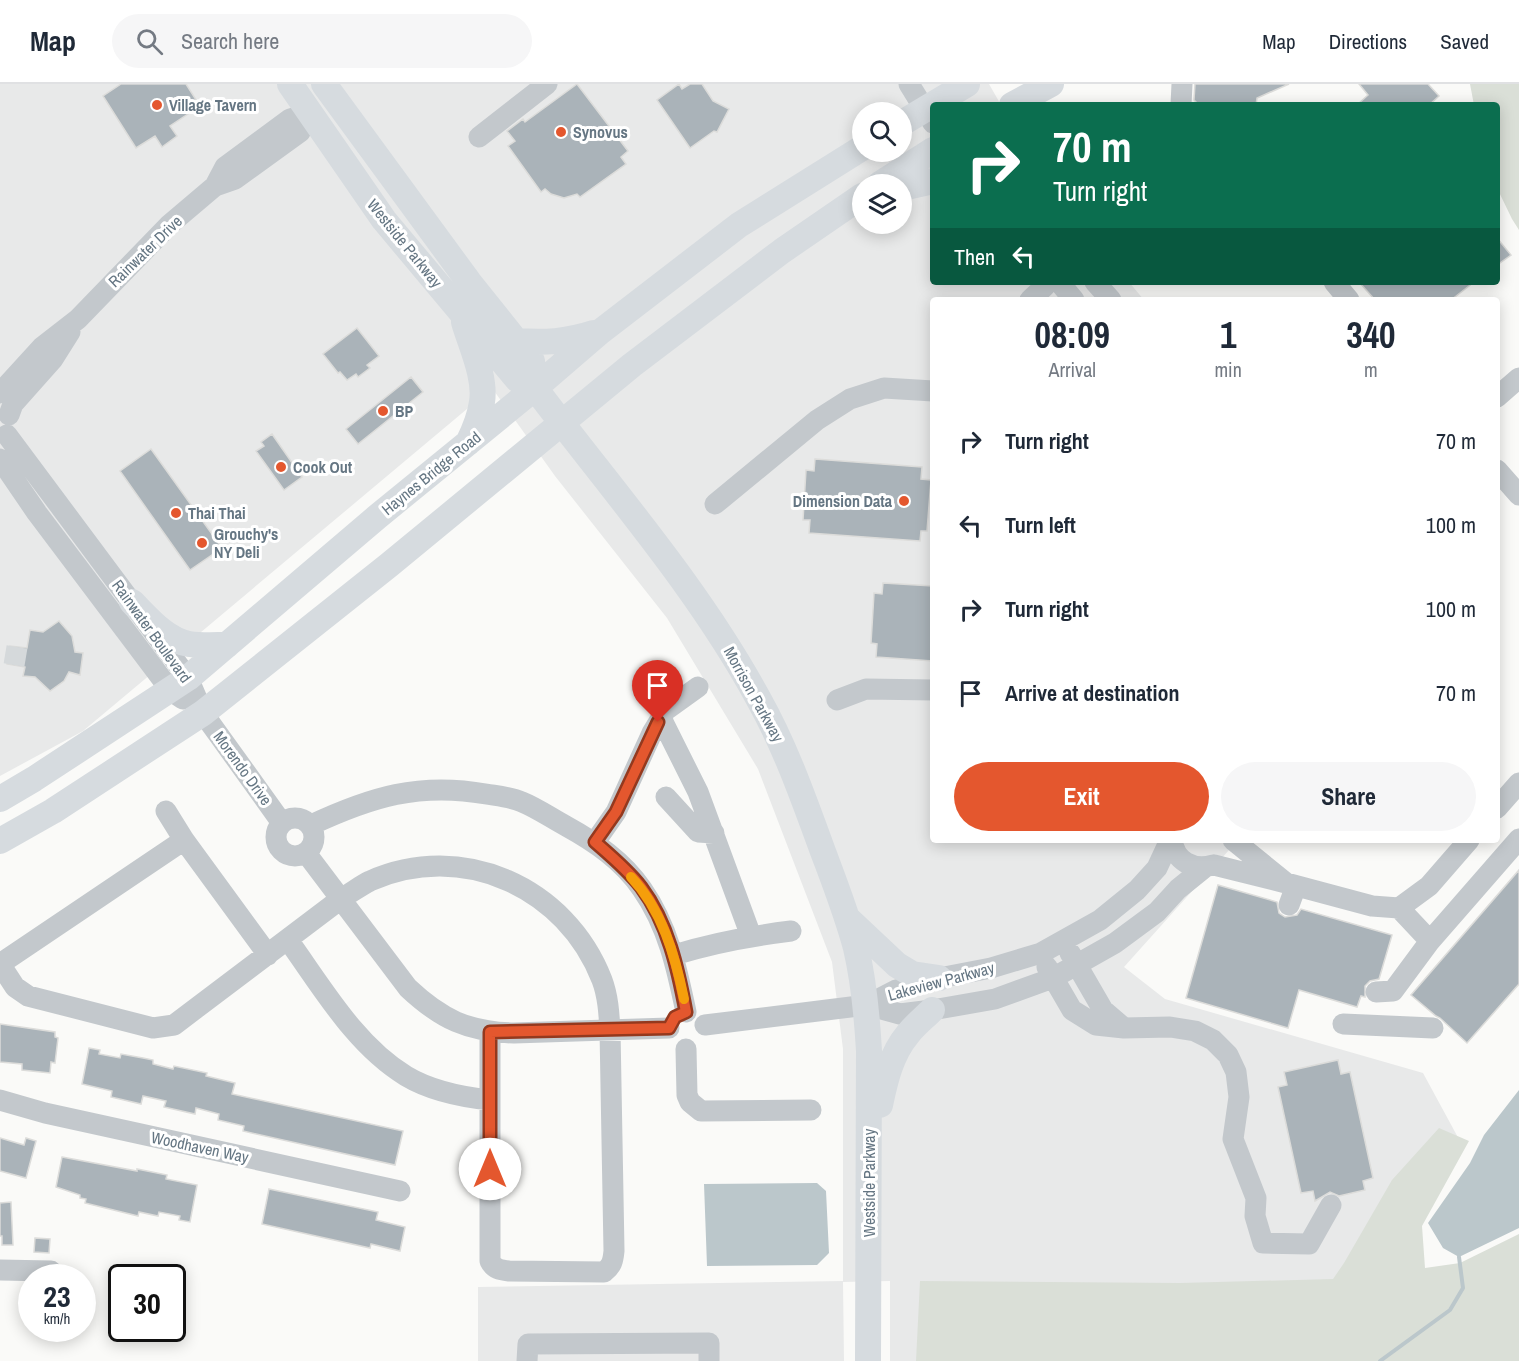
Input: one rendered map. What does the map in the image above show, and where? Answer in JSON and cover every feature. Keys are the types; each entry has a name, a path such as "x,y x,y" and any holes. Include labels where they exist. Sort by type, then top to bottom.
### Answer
{"main road":[{"name":"Westside Parkway","path":"290,84 384,220 517,379 536,388 562,424"},
{"name":"Westside Parkway","path":"324,84 469,282 534,365 536,388"},
{"path":"940,102 967,84"},
{"path":"1018,102 1051,84"},
{"path":"912,117 930,107"},
{"path":"896,174 930,152"},
{"name":"Haynes Bridge Road","path":"0,799 180,684 536,388 600,332 739,225 852,154"},
{"path":"912,186 930,182"},
{"path":"0,841 53,811 203,713 393,562 632,365 776,256 852,203"},
{"path":"839,211 852,206"},
{"path":"461,312 480,379 483,400 478,422 468,443"},
{"path":"515,341 546,343 573,340 600,332"},
{"name":"Morrison Parkway","path":"562,424 693,595 728,646 759,699 787,754 845,916 856,948 867,1005"},
{"path":"132,602 174,640 187,644 227,645"},
{"path":"845,916 897,964 912,974 939,978"},
{"name":"Westside Parkway","path":"867,1005 869,1051 868,1361"},
{"path":"869,1155 887,1072 907,1035 932,1010"}],"street":[{"path":"479,137 547,84"},
{"path":"909,84 936,102"},
{"path":"1181,102 1182,84"},
{"name":"Rainwater Drive","path":"0,393 42,347 78,319 170,225 215,186 225,167 290,119 310,113"},
{"path":"1033,297 1045,285"},
{"path":"1062,285 1072,297"},
{"path":"1098,285 1108,297"},
{"name":"Rainwater Drive","path":"4,424 13,404 53,359 78,319"},
{"path":"1500,394 1519,378"},
{"path":"715,504 817,420 850,399 884,388 930,391"},
{"name":"Rainwater Boulevard","path":"4,424 132,602 180,684"},
{"name":"Rainwater Boulevard","path":"0,459 37,513 203,713"},
{"path":"595,842 616,812 661,717 666,710 698,687"},
{"path":"837,700 866,688 930,690"},
{"name":"Morendo Drive","path":"203,713 282,823"},
{"path":"661,717 698,792 751,936"},
{"path":"1500,805 1519,783"},
{"path":"311,825 358,804 386,795 413,790 473,791 521,801 595,842 615,859 642,888 659,918 674,955 686,1012"},
{"path":"666,797 698,832 714,833"},
{"path":"166,811 184,840 268,955"},
{"path":"294,817 311,825 315,837 311,848 306,853 289,855 279,847 276,834 282,823 294,817"},
{"path":"1381,1025 1384,991 1519,839"},
{"path":"184,840 0,964 20,992 153,1028 174,1025 342,898 368,882 390,874 434,866 455,866 480,870 506,879 529,891 569,924 583,943 603,982 610,1030 614,1251 610,1267 603,1272 509,1271 499,1270 490,1261 490,1032"},
{"name":"Lakeview Parkway","path":"867,1005 896,990 939,978 992,968 1041,953 1100,920 1137,890 1157,868 1170,843"},
{"path":"1172,843 1178,856 1185,863 1194,867 1209,866 1290,891 1372,906 1399,908 1429,886 1466,843"},
{"name":"Lakeview Parkway","path":"867,1005 900,1014 932,1010 995,999 1053,978 1115,944 1157,912 1178,889 1222,859 1231,843"},
{"path":"1235,843 1290,891"},
{"path":"306,853 408,988 421,1000 455,1022 476,1030 490,1032 669,1028"},
{"path":"1399,908 1430,941"},
{"path":"674,955 751,936 791,931"},
{"path":"288,940 362,1039 393,1068 427,1086 450,1094 490,1100"},
{"path":"1063,940 1103,1010 1124,1028"},
{"path":"1041,953 1072,1010 1087,1021 1096,1025 1124,1028 1170,1027 1195,1031 1213,1040 1228,1055 1236,1072 1239,1096 1233,1138 1256,1198 1256,1216 1263,1243 1309,1244 1330,1205"},
{"path":"705,1025 867,1005"},
{"path":"686,1012 698,1016 705,1025 702,1042 686,1049 675,1045 671,1040 669,1028 675,1017 686,1012"},
{"path":"1343,1024 1433,1028"},
{"path":"686,1049 687,1095 690,1102 701,1111 811,1110"},
{"name":"Woodhaven Way","path":"0,1100 45,1113 400,1191"},
{"path":"0,1270 18,1270"},
{"path":"527,1361 528,1344 675,1343 709,1343 709,1361"}],"shaded area":[{"path":"0,84 989,84 999,102 930,102 930,285 1132,285 1142,297 930,297 930,843 1235,843 1124,967 1165,999 1423,1073 1461,1143 1400,1238 1436,1281 1519,1361 890,1361 890,1281 843,1282 844,1361 478,1361 478,1287 843,1281 843,1049 832,962 758,769 667,618 555,476 492,388 83,731 0,776"},
{"path":"1470,84 1519,84 1519,230 1500,194 1500,102 1473,102"},
{"path":"1519,1090 1519,1228 1459,1257 1443,1248 1428,1223 1470,1163 1484,1135"},
{"path":"1439,1128 1469,1141 1422,1226 1425,1268 1460,1263 1519,1234 1519,1361 916,1361 920,1281 1180,1283 1333,1279 1392,1180"},
{"path":"817,1183 826,1191 829,1253 817,1265 707,1266 704,1184"}],"building":[{"path":"121,84 186,84 200,106 170,126 177,136 162,147 155,136 136,148 103,96"},
{"name":"Synovus","path":"577,84 628,151 621,157 626,164 580,197 577,194 564,198 551,194 545,189 541,192 508,146 515,141 507,131 523,119 525,122"},
{"path":"679,84 682,89 690,84 702,84 713,101 729,109 717,132 714,131 690,148 657,100"},
{"path":"1195,84 1289,84 1257,98 1256,102 1196,102 1194,100"},
{"path":"1359,84 1428,84 1439,96 1432,102 1360,102 1368,95"},
{"path":"1500,242 1511,255 1500,263"},
{"path":"1362,285 1470,285 1455,297 1372,297"},
{"path":"357,328 379,356 367,365 370,368 358,377 356,374 347,380 340,372 338,373 323,354"},
{"path":"411,377 423,392 358,444 346,429"},
{"path":"272,434 302,477 284,490 256,451 264,446 261,442"},
{"path":"151,449 222,548 190,570 120,471"},
{"path":"815,459 922,467 921,479 930,480 927,531 921,531 920,541 809,533 810,520 803,520 806,470 814,471"},
{"path":"883,583 930,586 930,661 876,657 877,644 871,643 874,593 882,594"},
{"path":"59,621 72,636 75,652 83,653 80,675 69,672 64,681 50,691 35,677 23,676 25,667 7,664 10,646 27,648 30,630 43,632"},
{"path":"1519,870 1519,984 1467,1043 1411,995"},
{"path":"1218,885 1277,902 1279,913 1285,917 1297,915 1301,909 1392,935 1379,979 1370,981 1365,986 1365,997 1361,996 1357,1007 1299,990 1288,1028 1186,998"},
{"path":"0,1024 55,1032 55,1037 58,1038 55,1063 51,1062 50,1073 22,1070 22,1064 0,1062"},
{"path":"89,1048 100,1050 99,1054 120,1058 121,1054 153,1060 153,1064 173,1069 174,1066 207,1073 206,1076 235,1083 232,1094 403,1131 395,1165 243,1131 244,1126 218,1120 219,1114 196,1108 195,1114 164,1107 166,1101 143,1096 141,1104 111,1097 112,1091 82,1084"},
{"path":"1338,1060 1341,1074 1350,1072 1373,1178 1363,1181 1365,1190 1339,1196 1330,1192 1315,1201 1313,1191 1301,1193 1278,1087 1287,1085 1284,1072"},
{"path":"0,1138 24,1145 26,1138 36,1141 26,1178 0,1171"},
{"path":"62,1157 167,1175 166,1179 197,1185 190,1222 179,1220 180,1216 159,1212 158,1216 139,1212 138,1216 85,1203 86,1199 80,1198 80,1195 56,1187"},
{"path":"269,1189 378,1212 376,1220 405,1227 400,1251 371,1244 370,1248 262,1224"},
{"path":"11,1202 13,1245 2,1245 0,1203"},
{"path":"35,1238 50,1239 49,1253 34,1252"}],"waterway":[{"path":"1380,1361 1450,1310 1463,1288 1459,1257"}],"tunnel":[{"path":"14,665 17,647"}],"slow traffic":[{"path":"631,877 642,888 659,918 674,955 684,999"}],"place":[{"name":"Village Tavern","path":"157,105"},
{"name":"Synovus","path":"561,132"},
{"name":"BP","path":"383,411"},
{"name":"Cook Out","path":"281,467"},
{"name":"Dimension Data","path":"904,501"},
{"name":"Thai Thai","path":"176,513"},
{"name":"Grouchy's NY Deli","path":"202,543"}],"route":[{"path":"490,1169 490,1032 669,1028 675,1017 686,1012 674,955 659,918 642,888 615,859 595,842 616,812 658,722"}]}
